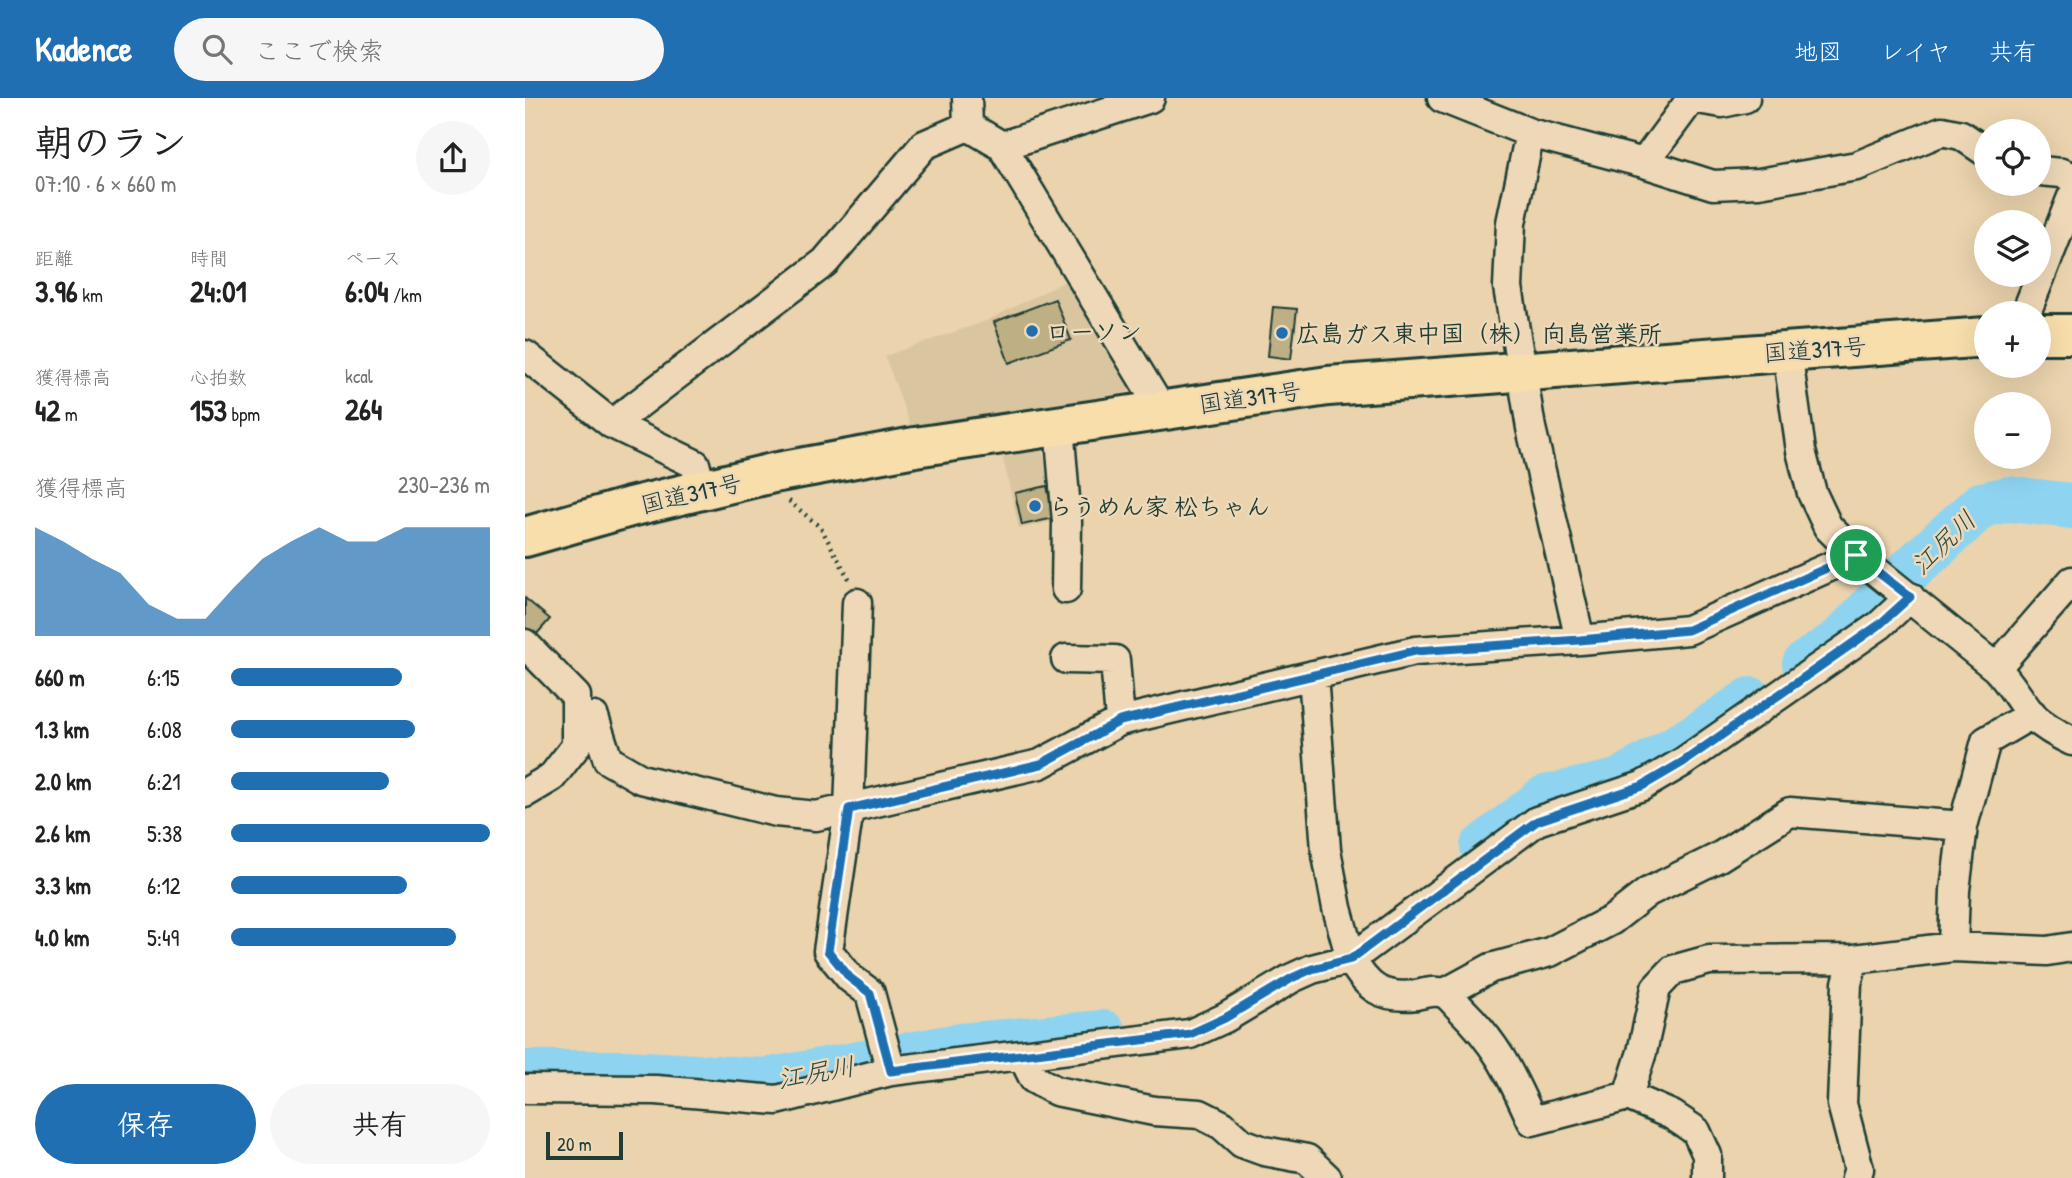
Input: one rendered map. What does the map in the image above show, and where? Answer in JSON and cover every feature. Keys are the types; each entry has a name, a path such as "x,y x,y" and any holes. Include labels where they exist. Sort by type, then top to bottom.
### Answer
{"highway":[{"path":"2051,334 2072,334"},
{"name":"国道317号","path":"525,537 630,507 773,473 915,447 1328,386 1974,338"}],"street":[{"path":"967,98 968,126"},
{"path":"1002,146 1150,98"},
{"path":"1442,98 1491,107 1530,133 1644,163 1713,185 1759,183 1857,166 1942,131 1961,135 1974,144"},
{"path":"1644,163 1691,98 1722,103 1745,98"},
{"path":"968,126 1002,146 1161,409"},
{"path":"612,424 825,262 925,145 968,126"},
{"path":"1530,133 1511,223 1508,287 1531,428 1580,640"},
{"path":"2051,172 2072,177"},
{"path":"2031,301 2072,197"},
{"path":"1787,351 1801,451 1812,493 1828,527 1856,555 1996,668 2010,682 2032,714 2055,733 2072,741"},
{"path":"525,355 612,424 695,464 702,490"},
{"path":"1059,426 1067,522 1066,590"},
{"path":"576,715 594,717 608,760 641,779 776,812 816,816 1041,764 1120,721 1415,651 1688,630 1856,555"},
{"path":"1996,668 2072,581"},
{"path":"525,1088 656,1090 777,1100 888,1061 1022,1055 1190,1034 1225,1018 1292,978 1349,950 1537,821 1642,786 1683,762 1879,625 1899,588"},
{"path":"857,603 849,809 828,951 850,978 870,993 888,1061"},
{"path":"525,644 576,696 576,746 552,777 525,793"},
{"path":"1066,659 1115,660 1120,721"},
{"path":"1313,675 1326,850 1337,908 1349,950 1361,978 1374,989 1405,996 1445,993 1491,968 1550,952 1612,920 1649,891 1719,857 1790,813 1963,826"},
{"path":"1952,947 1955,890 1963,826 1986,741 2032,714"},
{"path":"1629,1096 1656,988 1673,970 1709,960 1854,959 1952,947 2047,951 2072,947"},
{"path":"1854,959 1847,984 1842,1104 1859,1169 1856,1178"},
{"path":"1445,993 1481,1028 1506,1063 1532,1121 1629,1096 1672,1115 1696,1130 1707,1155 1707,1178"},
{"path":"1022,1055 1034,1079 1056,1091 1154,1111 1201,1114 1222,1125 1242,1143 1264,1151 1307,1160 1327,1178"}],"path":[{"path":"773,473 779,492 821,528 846,569 857,603"}],"shaded area":[{"path":"1070,279 1139,390 912,430 885,356 986,321"},
{"path":"1042,449 1058,520 1019,529 1003,458"}],"building":[{"path":"1055,299 1071,340 1009,363 994,322"},
{"name":"広島ガス東中国（株） 向島営業所","path":"1273,307 1297,309 1291,359 1268,356"},
{"name":"らうめん家 松ちゃん","path":"1047,486 1054,518 1022,525 1015,493"},
{"path":"525,598 550,619 535,636 525,628"}],"waterway":[{"name":"江尻川","path":"1805,664 1841,640 1884,594 1981,505 2009,499 2072,506"},
{"name":"江尻川","path":"1483,847 1545,798 1618,782 1751,700"},
{"name":"江尻川","path":"525,1073 625,1073 766,1081 960,1046 1103,1033"}],"place":[{"name":"ローソン","path":"1032,331"},
{"name":"広島ガス東中国（株） 向島営業所","path":"1282,333"},
{"name":"らうめん家 松ちゃん","path":"1035,506"}],"route":[{"path":"1856,555 1910,597 1879,625 1683,762 1642,786 1537,821 1351,959 1312,969 1292,978 1225,1018 1190,1034 891,1071 870,993 850,978 828,951 849,809 1041,764 1120,721 1415,651 1688,630 1856,555"}]}
